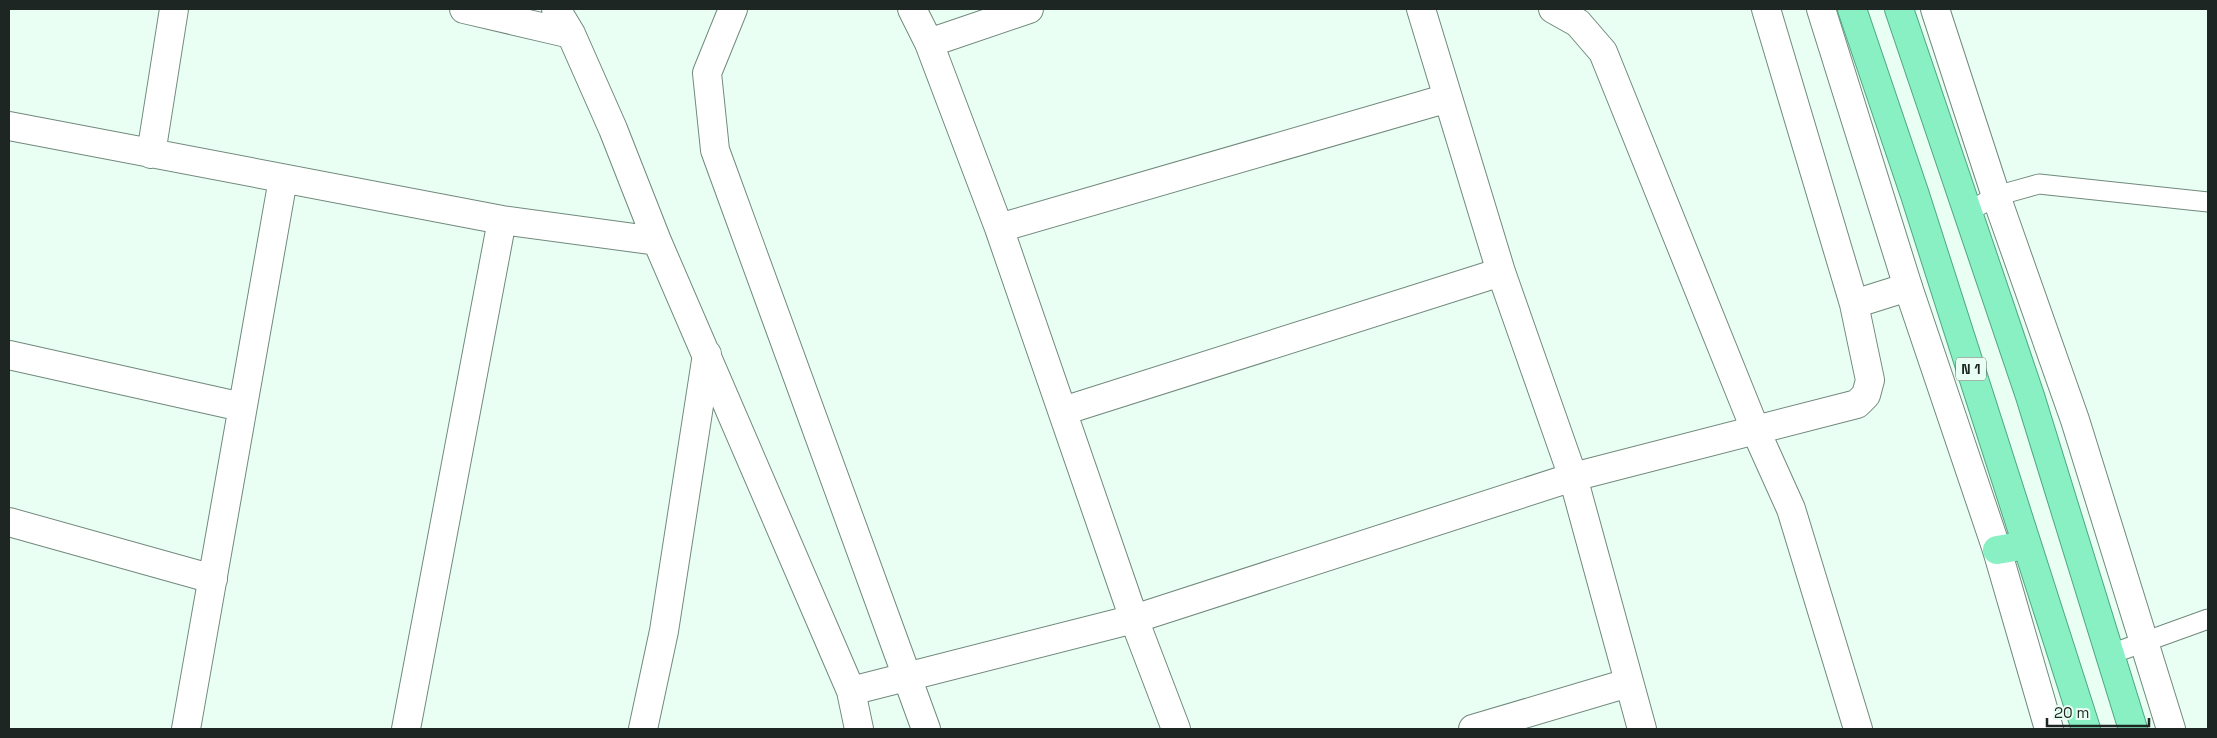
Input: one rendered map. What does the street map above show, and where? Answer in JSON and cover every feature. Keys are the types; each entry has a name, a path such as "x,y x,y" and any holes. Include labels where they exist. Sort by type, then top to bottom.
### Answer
{"highway":[{"name":"N 1","path":"1852,9 1915,194 2086,729"},
{"path":"1900,9 2030,396 2133,729"},
{"path":"1997,550 2027,544"}],"street":[{"path":"151,154 174,9"},
{"path":"464,9 571,34"},
{"path":"557,9 571,34 613,130 657,241 851,691 860,729"},
{"path":"733,9 707,73 715,150 926,729"},
{"path":"912,9 928,43 999,228 1134,619 1176,729"},
{"path":"928,43 1029,9"},
{"path":"1421,9 1501,272 1573,477 1628,684 1642,729"},
{"path":"1553,9 1578,23 1603,52 1755,429 1791,509 1858,729"},
{"path":"851,691 1134,619 1573,477 1858,404 1866,394 1870,380 1854,304 1766,9"},
{"path":"1821,9 1908,287 1997,550 2049,729"},
{"path":"1935,9 1996,196 2075,420 2171,729"},
{"path":"999,228 1448,98"},
{"path":"9,126 502,220 657,241"},
{"path":"186,729 283,179"},
{"path":"406,729 502,220"},
{"path":"1063,412 1501,272"},
{"path":"1854,304 1908,287"},
{"path":"9,354 242,407"},
{"path":"643,729 664,631 706,354"},
{"path":"9,522 213,579"},
{"path":"1473,729 1628,684"}],"lane":[{"path":"1968,212 1996,196 2039,184 2208,202"},
{"path":"2111,654 2208,619"}]}
